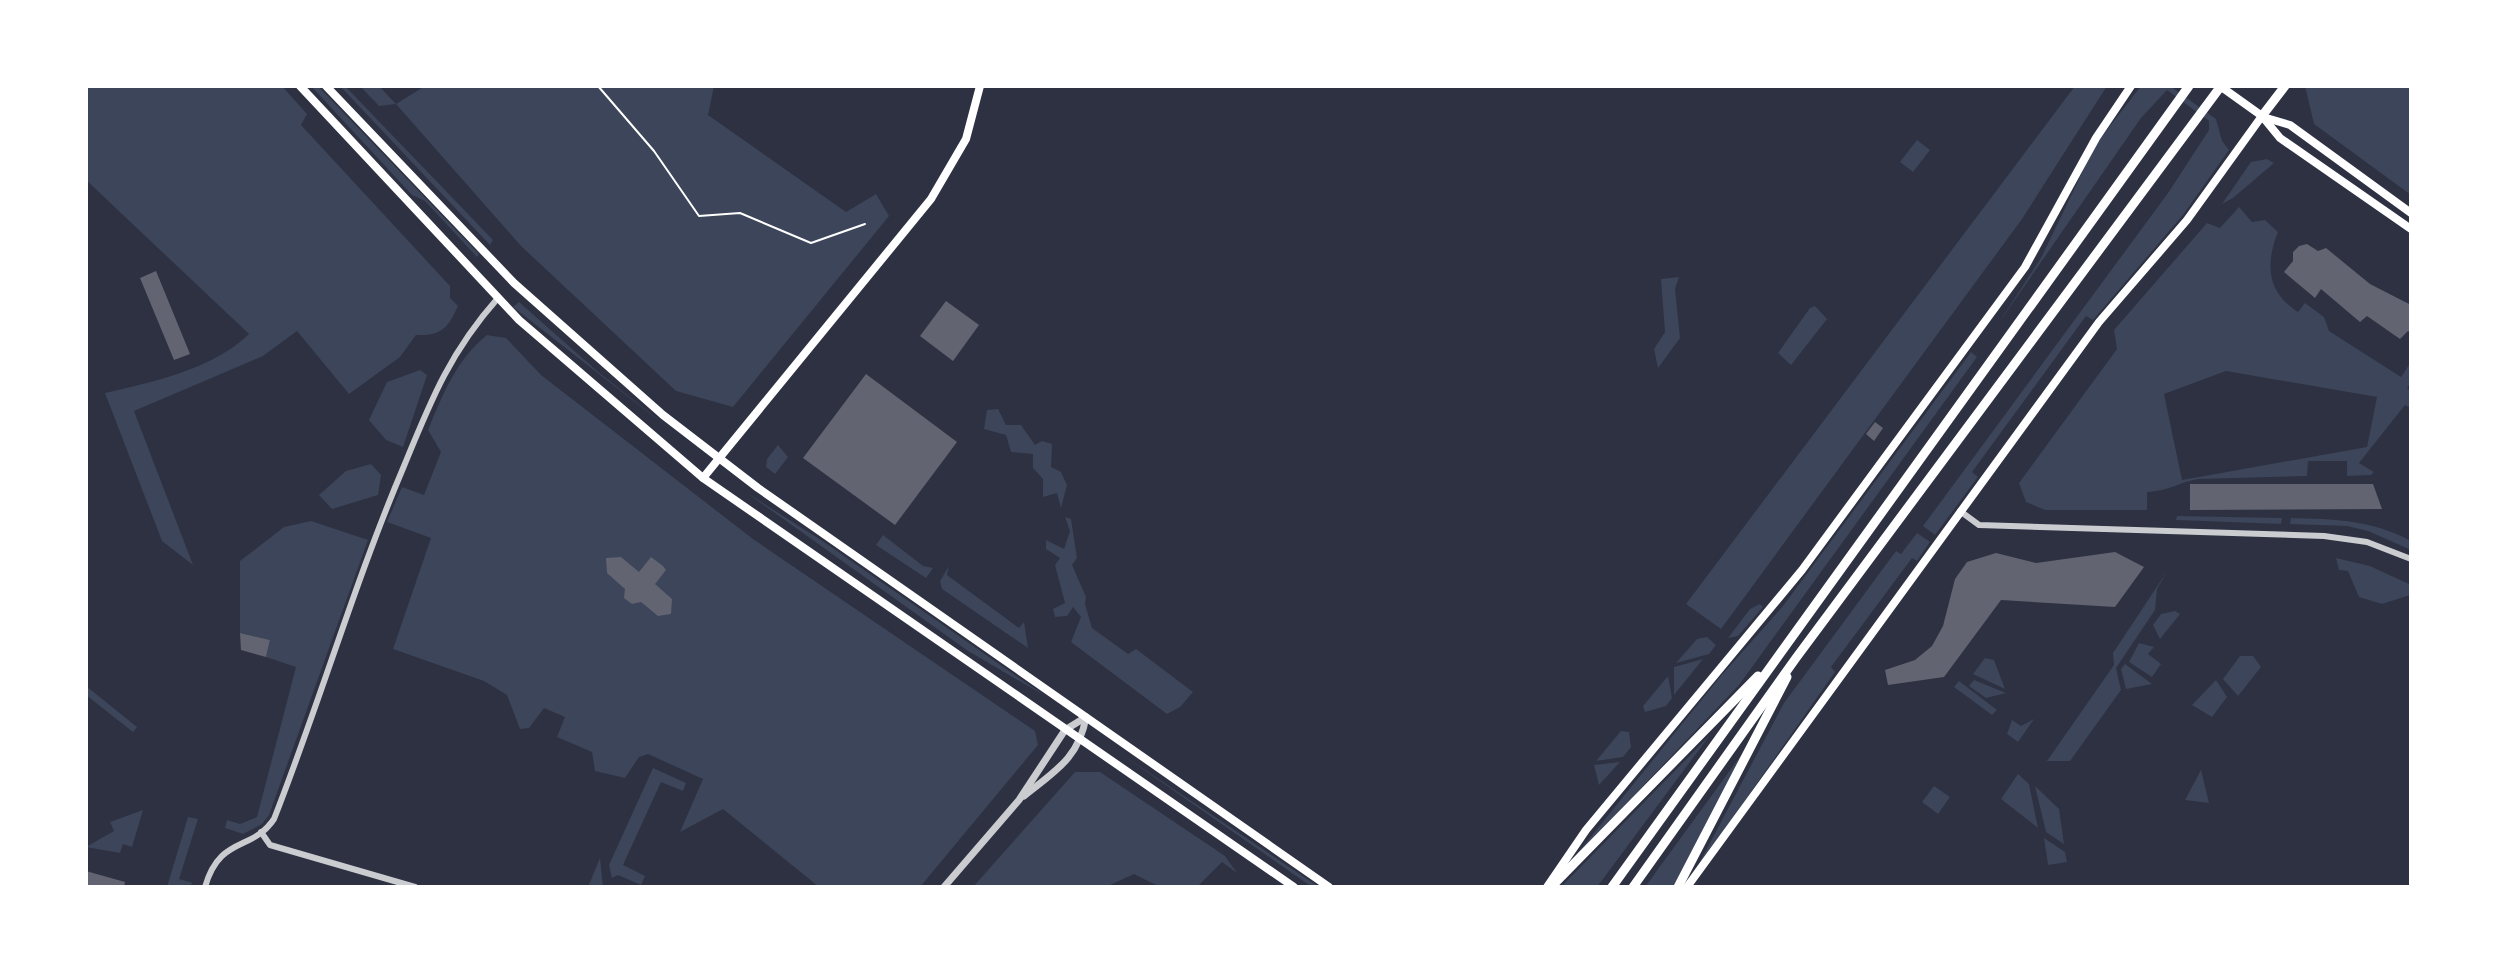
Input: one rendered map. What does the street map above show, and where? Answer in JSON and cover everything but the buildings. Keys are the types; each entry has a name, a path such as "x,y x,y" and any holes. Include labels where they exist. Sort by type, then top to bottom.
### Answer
{"highway":[{"path":"1612,887 2189,86"},
{"path":"1633,887 1796,658 2220,86"},
{"path":"2262,116 2285,86"},
{"path":"1549,887 1785,648"},
{"path":"1678,887 1796,658"}],"main road":[{"path":"300,86 498,298 703,478 1294,887"},
{"path":"326,86 514,283 663,415 718,457 1329,887"},
{"path":"703,478 931,199 966,139 980,86"},
{"path":"1549,887 1586,830 1802,570 2034,254 2096,138 2131,86"},
{"path":"2220,86 2262,116 2280,138 2411,229"},
{"path":"2262,116 2290,125 2411,213"},
{"path":"1687,887 2099,322 2187,220 2262,116"},
{"path":"498,298 514,283"}],"street":[{"path":"205,887 219,856 261,832 275,817 386,507 444,369 498,298"},
{"path":"1960,511 1979,525 2324,536 2367,542 2411,559"},
{"path":"944,887 1019,800 1065,730 1086,717"},
{"path":"1019,800 1058,769 1082,741 1086,717"},
{"path":"261,832 270,845 415,887"}],"path":[{"path":"598,86 654,151 699,216 740,213 811,243 865,224"}],"shaded area":[{"path":"86,86 282,86 307,114 301,125 450,286 450,298 458,306 443,329 432,334 416,335 400,357 349,394 297,331 263,356 134,411 193,565 162,541 105,393 162,379 200,365 249,334 86,180"},
{"path":"311,86 318,86 479,254 477,257 425,201 412,195"},
{"path":"340,86 345,86 493,240 490,245"},
{"path":"360,86 379,86 396,104 379,106"},
{"path":"425,86 714,86 708,115 846,212 876,194 889,216 733,407 676,391 521,246 396,104"},
{"path":"2075,86 2107,86 2022,219 1721,629 1686,604"},
{"path":"2141,86 2170,86 2216,119 2222,141 2229,150 2183,215 2093,320 2086,316 1972,472 1978,477 1935,535 1923,526 2168,193 2209,130 2209,121 2167,90 2141,118 1996,327 2041,258 2096,144"},
{"path":"2305,86 2411,86 2411,195 2314,124"},
{"path":"1917,140 1930,150 1913,172 1900,162"},
{"path":"2267,159 2274,163 2222,204 2251,162"},
{"path":"2239,207 2252,222 2265,220 2278,232 2270,266 2275,286 2288,304 2298,312 2305,303 2324,317 2329,331 2401,377 2411,362 2411,383 2407,388 2411,391 2411,408 2405,405 2359,463 2374,472 2371,475 2347,476 2347,461 2308,461 2307,476 2198,479 2147,492 2147,510 2045,510 2026,502 2019,483 2117,349 2114,330 2207,223 2220,228","holes":["2226,371 2377,397 2367,447 2182,480 2164,394"]},
{"path":"1679,277 1675,289 1680,338 1658,368 1654,349 1665,332 1661,279"},
{"path":"519,302 597,371 685,441 513,307"},
{"path":"1815,306 1827,319 1791,365 1778,353 1810,308"},
{"path":"487,335 506,338 541,375 753,539 1035,731 1038,745 920,887 819,887 723,809 680,832 703,779 648,754 639,757 625,778 595,771 592,752 557,737 565,717 544,708 529,728 520,729 507,695 484,681 393,649 431,538 387,522 402,487 424,495 441,452 428,430 459,367"},
{"path":"1971,352 1977,357 1739,685 1568,865 1720,677 1783,606"},
{"path":"420,370 427,375 403,447 386,440 369,420 387,382"},
{"path":"998,409 1006,425 1021,425 1035,445 1042,441 1052,444 1051,467 1061,472 1067,485 1061,508 1057,493 1043,497 1043,479 1033,468 1033,454 1011,452 1006,435 984,429 987,410"},
{"path":"778,445 788,457 775,474 766,467 767,459"},
{"path":"371,464 381,475 378,495 332,509 319,495 346,471"},
{"path":"747,493 824,542 1045,696 968,651"},
{"path":"2177,516 2282,518 2281,524 2176,520"},
{"path":"1065,517 1071,519 1077,558 1072,565 1086,597 1092,628 1128,654 1136,649 1193,692 1180,707 1167,714 1071,642 1081,617 1073,607 1067,616 1055,617 1053,609 1065,603 1055,565 1060,558 1046,549 1046,540 1064,549 1070,531"},
{"path":"2291,518 2368,525 2411,541 2411,550 2368,531 2347,526 2290,524"},
{"path":"311,521 368,540 269,815 262,824 243,834 225,828 227,820 240,824 257,817 296,667 266,657 270,640 240,633 240,561 284,527"},
{"path":"1917,533 1930,542 1917,561 1912,558 1831,667 1835,672 1694,873 1784,703 1896,551 1901,554"},
{"path":"883,535 923,566 933,568 926,578 876,545"},
{"path":"2336,558 2370,566 2409,584 2410,595 2382,604 2359,597 2348,571 2339,570"},
{"path":"949,566 947,575 1019,628 1024,622 1028,648 942,589 940,581"},
{"path":"2168,570 2157,589 2155,610 2116,668 2121,690 2070,761 2047,761 2114,665 2113,653"},
{"path":"1760,604 1763,607 1738,636 1728,638 1750,609"},
{"path":"2175,611 2180,614 2160,639 2153,625 2161,614"},
{"path":"1707,637 1716,645 1709,654 1676,663 1697,639"},
{"path":"2139,643 2154,647 2148,654 2161,664 2152,677 2129,662"},
{"path":"2240,656 2253,656 2261,667 2238,696 2223,679"},
{"path":"1985,658 1994,660 2005,689 1973,674"},
{"path":"1703,659 1674,695 1674,667"},
{"path":"2125,664 2152,684 2126,689 2121,669"},
{"path":"1668,676 1672,698 1666,706 1645,712 1643,706"},
{"path":"1974,680 2006,693 1986,698 1969,686"},
{"path":"2216,680 2227,697 2212,717 2192,705"},
{"path":"1959,681 1997,710 1992,715 1954,687"},
{"path":"86,686 137,727 133,732 86,695"},
{"path":"2034,719 2018,742 2007,734 2012,720 2021,726"},
{"path":"1621,731 1629,732 1631,747 1623,757 1596,761"},
{"path":"1710,735 1597,887 1561,887"},
{"path":"1755,736 1673,887 1645,887"},
{"path":"1114,749 1319,887 1312,887"},
{"path":"1620,762 1599,785 1594,765"},
{"path":"653,768 686,783 683,791 661,782 623,865 645,876 641,885 618,875 612,878 609,865"},
{"path":"2201,770 2209,803 2185,800"},
{"path":"1075,772 1100,772 1225,856 1237,873 1222,862 1197,887 1160,887 1134,874 1106,887 973,887"},
{"path":"2018,774 2029,784 2038,828 2001,799"},
{"path":"1934,786 1950,797 1938,814 1922,802"},
{"path":"2035,786 2059,809 2064,844 2046,832"},
{"path":"143,810 132,847 123,844 120,853 86,847 114,831 110,822"},
{"path":"188,817 198,819 179,879 193,883 187,887 167,887"},
{"path":"2044,838 2065,852 2067,862 2048,865"},
{"path":"600,858 603,887 588,887"}]}
